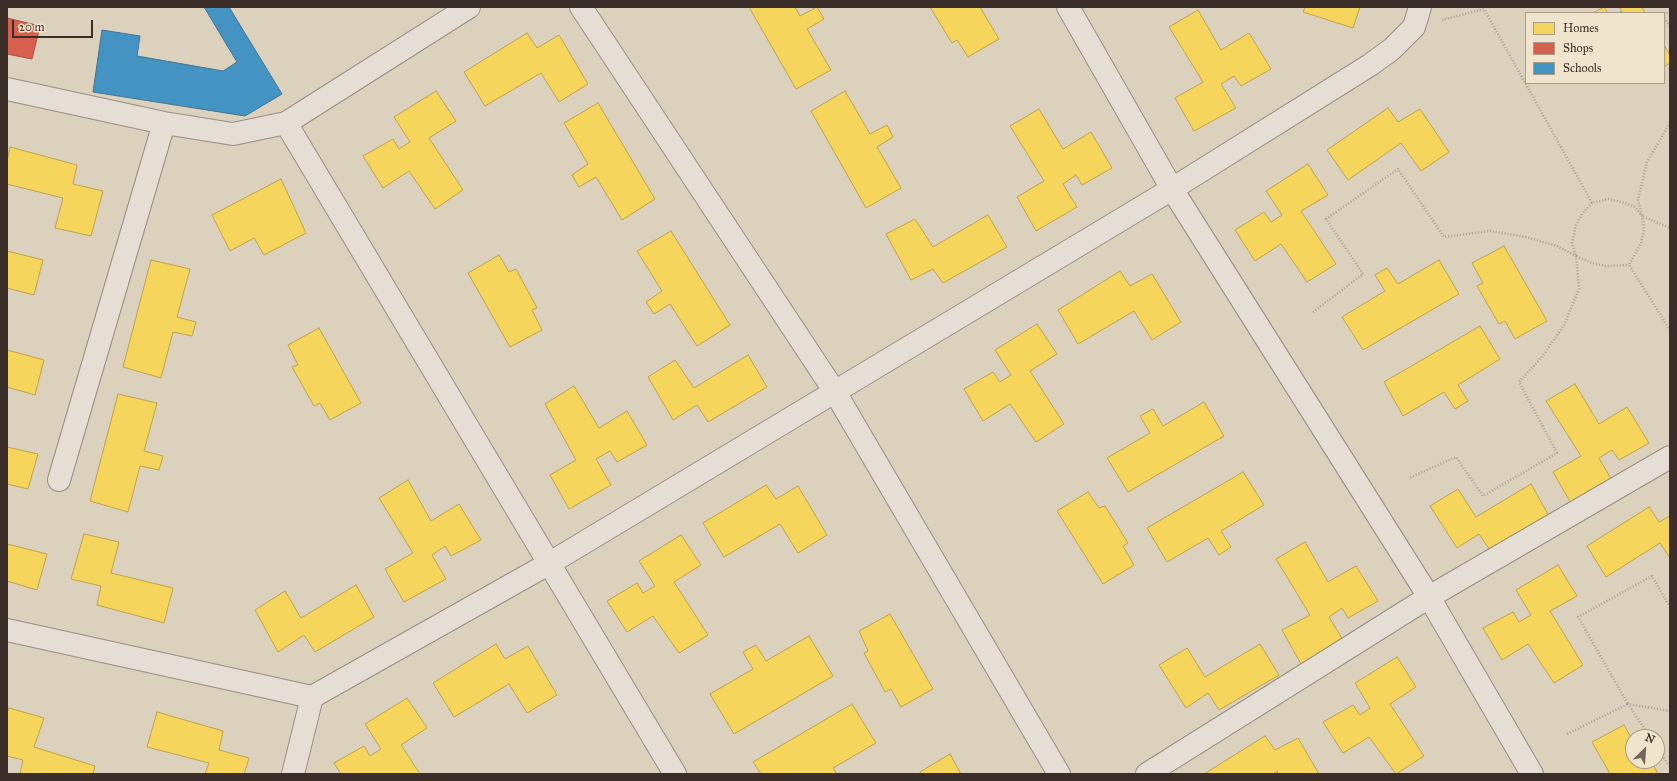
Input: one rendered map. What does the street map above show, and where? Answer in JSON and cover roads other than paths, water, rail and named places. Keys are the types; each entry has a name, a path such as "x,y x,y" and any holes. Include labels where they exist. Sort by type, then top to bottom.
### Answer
{"street":[{"path":"7,89 164,123 233,134 286,123 469,7"},
{"path":"581,7 835,392 1059,774"},
{"path":"1068,7 1172,189 1430,597 1532,774"},
{"path":"7,630 312,697 550,562 1172,189 1370,65 1392,49 1417,17"},
{"path":"59,480 164,123"},
{"path":"286,123 550,562 675,774"},
{"path":"1147,774 1430,597 1670,457"},
{"path":"292,774 312,697"}]}
